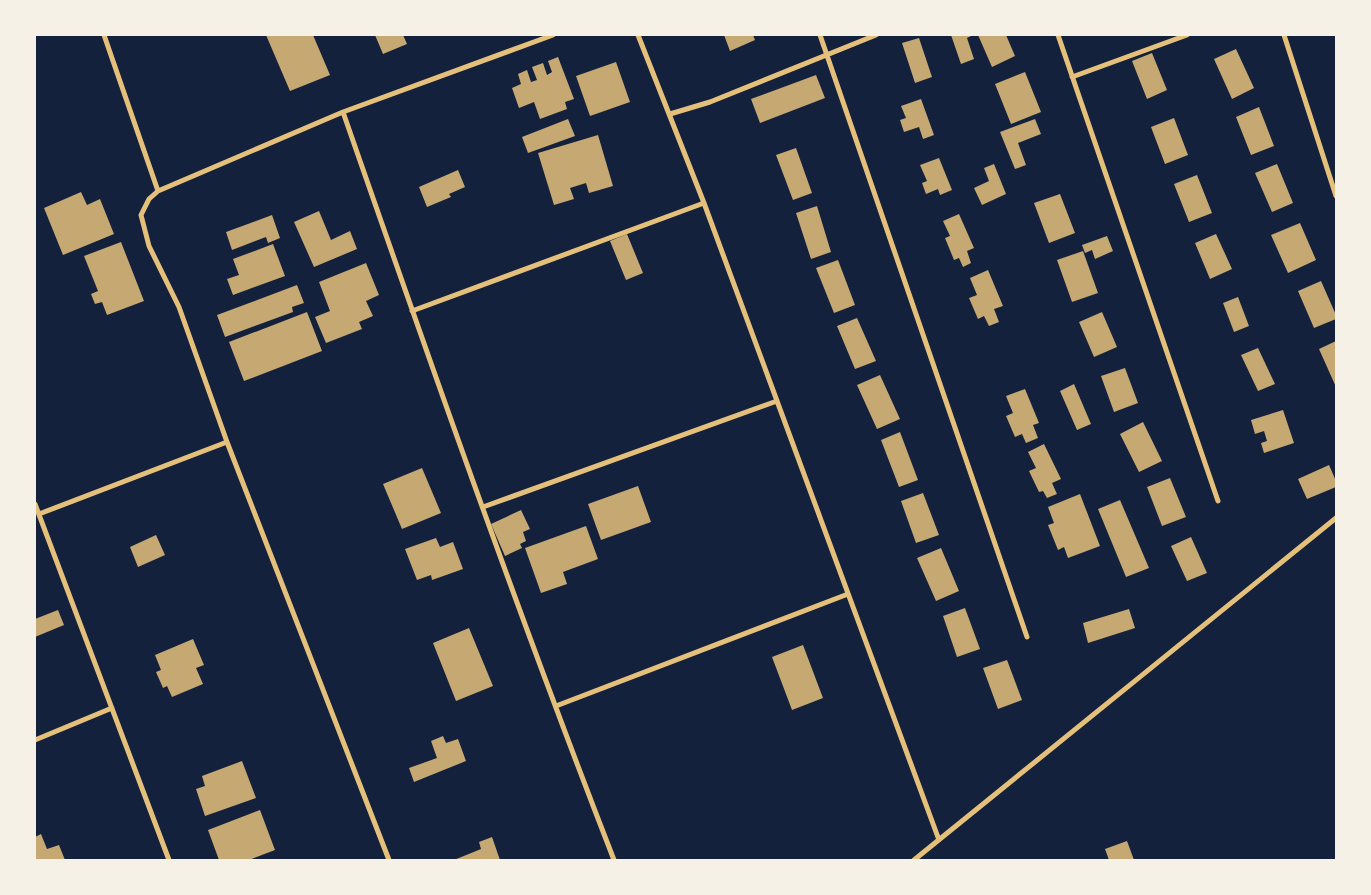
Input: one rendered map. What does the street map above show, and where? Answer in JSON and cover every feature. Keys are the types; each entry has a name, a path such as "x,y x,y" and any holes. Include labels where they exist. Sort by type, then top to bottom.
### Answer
{"street":[{"path":"104,35 158,191"},
{"path":"389,860 228,442 179,307 148,246 141,215 149,199 158,191 344,112 554,35"},
{"path":"638,35 704,203 939,840"},
{"path":"820,35 1027,636"},
{"path":"670,114 710,102 876,35"},
{"path":"1058,35 1218,501"},
{"path":"1072,77 1187,35"},
{"path":"1284,35 1336,196"},
{"path":"344,112 412,311 614,860"},
{"path":"412,311 704,203"},
{"path":"483,507 777,401"},
{"path":"39,514 228,442"},
{"path":"35,504 169,860"},
{"path":"914,860 1336,518"},
{"path":"556,706 848,594"},
{"path":"35,740 112,708"}],"building":[{"path":"266,35 313,35 330,75 290,91"},
{"path":"375,35 403,35 407,44 383,54"},
{"path":"724,35 753,35 755,40 730,51"},
{"path":"951,35 973,35 967,38 974,59 961,64"},
{"path":"978,35 1006,35 1015,56 992,67"},
{"path":"919,38 932,77 915,83 902,43"},
{"path":"1236,49 1254,88 1232,99 1214,59"},
{"path":"1152,53 1167,90 1147,99 1132,61"},
{"path":"558,57 574,99 565,102 567,109 540,119 534,102 519,108 512,88 521,84 518,74 527,70 531,82 537,80 532,67 543,63 547,75 552,72 548,61"},
{"path":"616,62 630,102 590,116 576,76"},
{"path":"1025,72 1041,112 1011,124 995,84"},
{"path":"816,75 825,98 760,123 751,99"},
{"path":"921,99 934,135 923,139 919,127 904,132 900,120 906,118 901,106"},
{"path":"1259,107 1274,146 1251,155 1236,117"},
{"path":"1174,118 1188,155 1165,164 1151,127"},
{"path":"568,119 575,136 528,153 522,137"},
{"path":"1035,119 1041,134 1018,143 1026,165 1015,169 1000,132"},
{"path":"598,135 613,186 589,193 586,183 570,188 574,199 554,205 538,153"},
{"path":"796,148 812,193 793,200 776,155"},
{"path":"939,158 952,190 940,195 938,189 926,194 922,183 927,181 920,165"},
{"path":"994,164 1006,194 982,205 974,188 989,181 984,168"},
{"path":"1277,164 1293,203 1272,212 1255,173"},
{"path":"458,170 465,187 449,194 451,197 427,207 419,187"},
{"path":"1197,175 1212,213 1189,222 1174,184"},
{"path":"81,192 87,205 100,199 114,234 63,255 44,208"},
{"path":"1060,194 1075,233 1049,243 1034,203"},
{"path":"817,206 831,252 811,259 796,213"},
{"path":"319,211 331,240 350,231 357,249 314,267 294,222"},
{"path":"959,214 974,248 967,251 971,263 963,267 959,258 954,260 945,238 950,236 943,221"},
{"path":"272,215 280,238 268,243 266,237 232,250 226,232"},
{"path":"1300,223 1316,260 1288,273 1271,235"},
{"path":"627,234 643,273 626,280 610,241"},
{"path":"1216,234 1232,269 1210,279 1195,243"},
{"path":"1107,236 1113,251 1095,259 1092,250 1085,253 1082,245"},
{"path":"121,242 144,301 107,315 102,302 95,304 91,294 98,291 84,256"},
{"path":"273,244 285,276 233,295 227,279 239,275 233,259"},
{"path":"1083,251 1098,293 1072,302 1057,260"},
{"path":"838,260 855,305 834,313 816,268"},
{"path":"366,263 379,295 366,301 373,316 359,322 362,329 326,343 315,317 330,311 319,282"},
{"path":"988,270 1003,306 994,309 999,322 989,326 984,316 978,319 969,298 977,295 970,278"},
{"path":"1321,281 1336,319 1314,328 1298,291"},
{"path":"297,285 304,303 292,307 293,312 225,337 217,315"},
{"path":"1238,297 1249,326 1234,332 1223,303"},
{"path":"307,312 322,351 244,381 229,342"},
{"path":"1102,312 1117,347 1094,357 1079,322"},
{"path":"857,318 876,361 855,369 837,326"},
{"path":"1336,341 1336,387 1319,349"},
{"path":"1258,348 1275,384 1258,391 1241,355"},
{"path":"1125,368 1138,403 1114,412 1101,376"},
{"path":"880,375 900,419 877,429 857,385"},
{"path":"1074,384 1091,424 1077,430 1060,391"},
{"path":"1025,389 1039,423 1033,425 1038,438 1026,443 1022,434 1015,437 1006,416 1013,413 1006,396"},
{"path":"1283,410 1294,443 1264,453 1261,443 1267,441 1264,431 1255,434 1251,420"},
{"path":"1143,422 1162,461 1139,472 1120,434"},
{"path":"900,432 918,480 899,487 881,440"},
{"path":"1044,444 1061,479 1052,483 1057,494 1047,498 1043,491 1039,492 1029,471 1036,468 1028,452"},
{"path":"1329,465 1336,481 1336,487 1307,499 1298,479"},
{"path":"422,468 441,513 402,529 383,484"},
{"path":"1170,478 1186,517 1162,526 1147,487"},
{"path":"638,486 651,522 601,540 588,504"},
{"path":"923,493 939,535 916,543 901,501"},
{"path":"1080,494 1100,546 1068,558 1064,547 1058,550 1048,525 1054,523 1048,507"},
{"path":"1120,500 1149,568 1126,577 1098,509"},
{"path":"521,510 530,529 523,532 526,541 520,544 522,548 505,556 491,524"},
{"path":"586,526 598,559 563,572 567,584 541,593 525,548"},
{"path":"156,535 165,555 138,567 130,547"},
{"path":"1191,537 1207,573 1187,581 1171,546"},
{"path":"436,538 440,547 453,542 463,569 432,580 431,575 417,580 405,549"},
{"path":"941,548 959,591 936,601 917,558"},
{"path":"965,608 980,649 957,657 943,616"},
{"path":"1129,609 1135,628 1088,643 1083,623"},
{"path":"58,610 64,625 35,637 35,619"},
{"path":"469,628 493,686 456,701 433,643"},
{"path":"193,639 204,665 196,668 203,684 172,697 167,686 163,688 156,672 161,670 155,655"},
{"path":"803,645 823,698 792,710 772,657"},
{"path":"1007,660 1022,700 998,709 983,668"},
{"path":"443,736 446,743 458,739 466,761 414,782 409,768 437,758 431,741"},
{"path":"242,761 256,798 205,816 196,789 205,786 202,776"},
{"path":"260,810 275,850 249,860 219,860 208,830"},
{"path":"41,834 47,849 59,845 65,860 35,860 35,837"},
{"path":"492,837 500,860 454,860 481,849 479,842"},
{"path":"1127,841 1134,860 1109,860 1105,849"}]}
